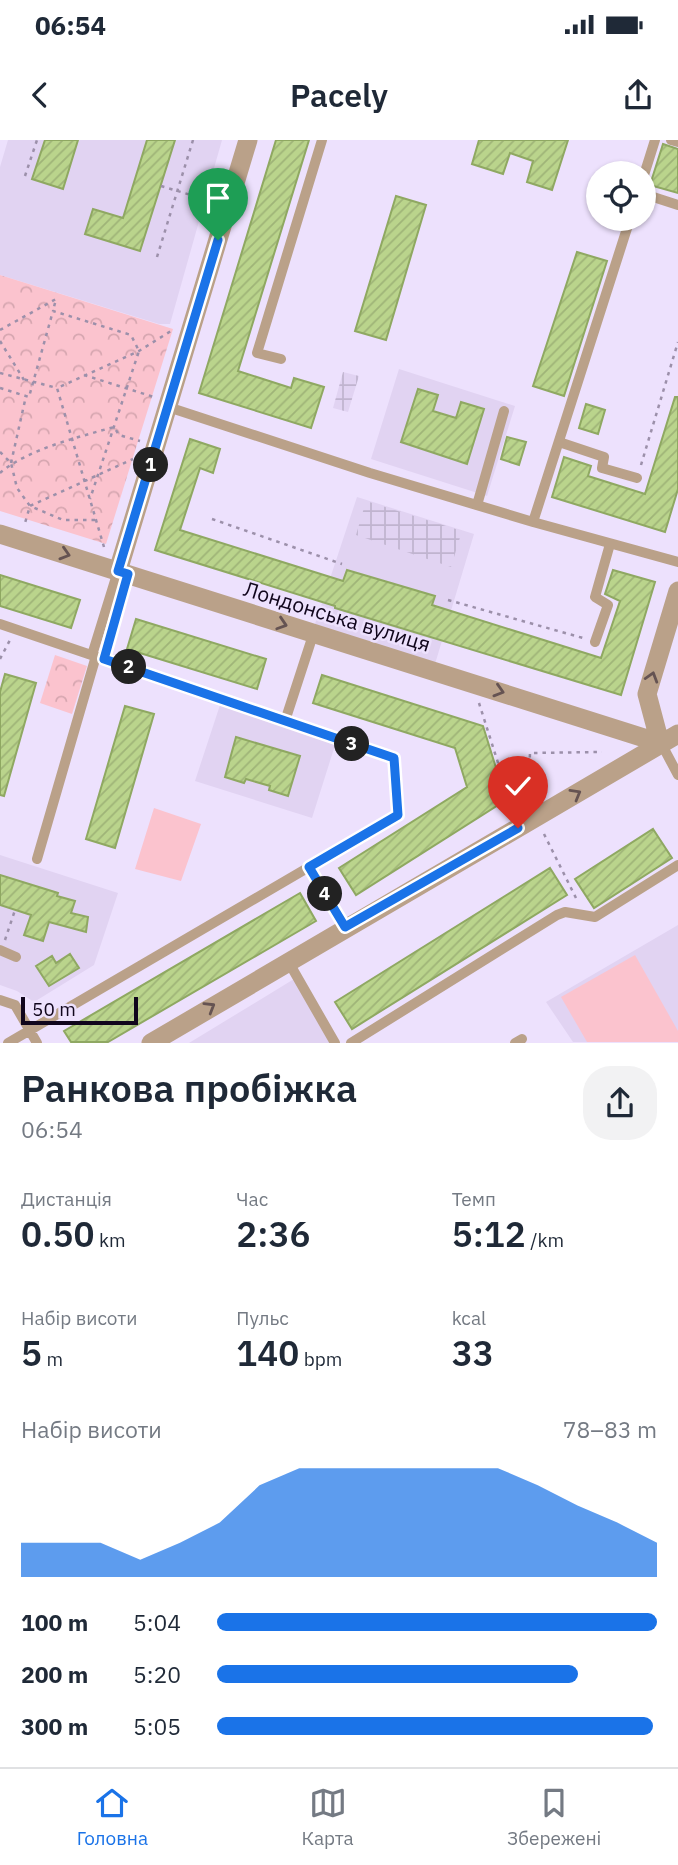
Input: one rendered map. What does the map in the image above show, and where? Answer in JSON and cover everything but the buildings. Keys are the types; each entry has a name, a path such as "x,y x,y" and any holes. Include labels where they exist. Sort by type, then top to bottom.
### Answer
{"street":[{"path":"123,573 164,403 223,205 248,140"},
{"name":"Лондонська вулиця","path":"0,534 313,635 609,725 669,738"},
{"path":"151,1042 669,738 647,695 678,591"}],"lane":[{"path":"281,359 257,353 322,140"},
{"path":"648,161 655,140"},
{"path":"671,140 678,142"},
{"path":"656,198 678,205"},
{"path":"533,522 626,231"},
{"path":"164,403 477,505 678,562"},
{"path":"477,505 504,411"},
{"path":"559,442 604,457 602,467 637,478"},
{"path":"595,642 608,605 595,597 610,544"},
{"path":"37,859 123,573"},
{"path":"0,624 394,758 398,815 8,1042"},
{"path":"285,721 313,635"},
{"path":"669,738 678,775"},
{"path":"351,1042 557,915 565,912 595,918 678,865"},
{"path":"309,867 345,927"},
{"path":"1,951 16,957"},
{"path":"287,961 335,1042"},
{"path":"0,1000 15,1005 37,1042"}],"path":[{"path":"25,176 37,140"},
{"path":"158,257 193,140"},
{"path":"161,186 223,205"},
{"path":"0,330 56,299 29,397 0,388"},
{"path":"53,311 131,335 139,351 90,499"},
{"path":"0,373 57,388 139,351 172,331"},
{"path":"0,341 24,380"},
{"path":"637,478 678,342"},
{"path":"84,375 164,403"},
{"path":"57,388 104,547"},
{"path":"26,396 11,463 17,488 30,506 63,520 95,520"},
{"path":"0,472 11,463 72,439 114,427"},
{"path":"114,427 119,435 146,443"},
{"path":"0,452 11,463"},
{"path":"25,523 30,506 143,455"},
{"path":"212,519 342,564"},
{"path":"448,600 595,642"},
{"path":"0,659 15,629"},
{"path":"477,696 516,820"},
{"path":"528,802 530,753 602,751"},
{"path":"504,782 529,769"},
{"path":"540,826 585,916"},
{"path":"1,951 15,910"}],"shaded area":[{"path":"8,140 222,140 170,324 159,324 0,275 0,167"},
{"path":"399,369 515,406 487,496 371,459"},
{"path":"343,372 359,376 348,412 333,408"},
{"path":"357,497 474,534 435,664 314,627"},
{"path":"366,501 462,531 451,567 356,535"},
{"path":"220,705 336,742 312,818 195,781"},
{"path":"0,855 118,893 94,965 34,1002 17,991 0,985"},
{"path":"678,925 678,1042 573,1042 546,1002"},
{"path":"294,979 331,1043 189,1043"}],"green space":[{"path":"0,275 173,329 106,544 0,511"},
{"path":"55,655 87,666 72,714 40,703"},
{"path":"154,808 201,824 181,881 135,869"},
{"path":"635,955 678,1031 678,1042 587,1042 561,997"}],"route":[{"path":"218,240 118,571 128,574 104,659 394,758 398,815 309,867 345,927 518,828"}]}
